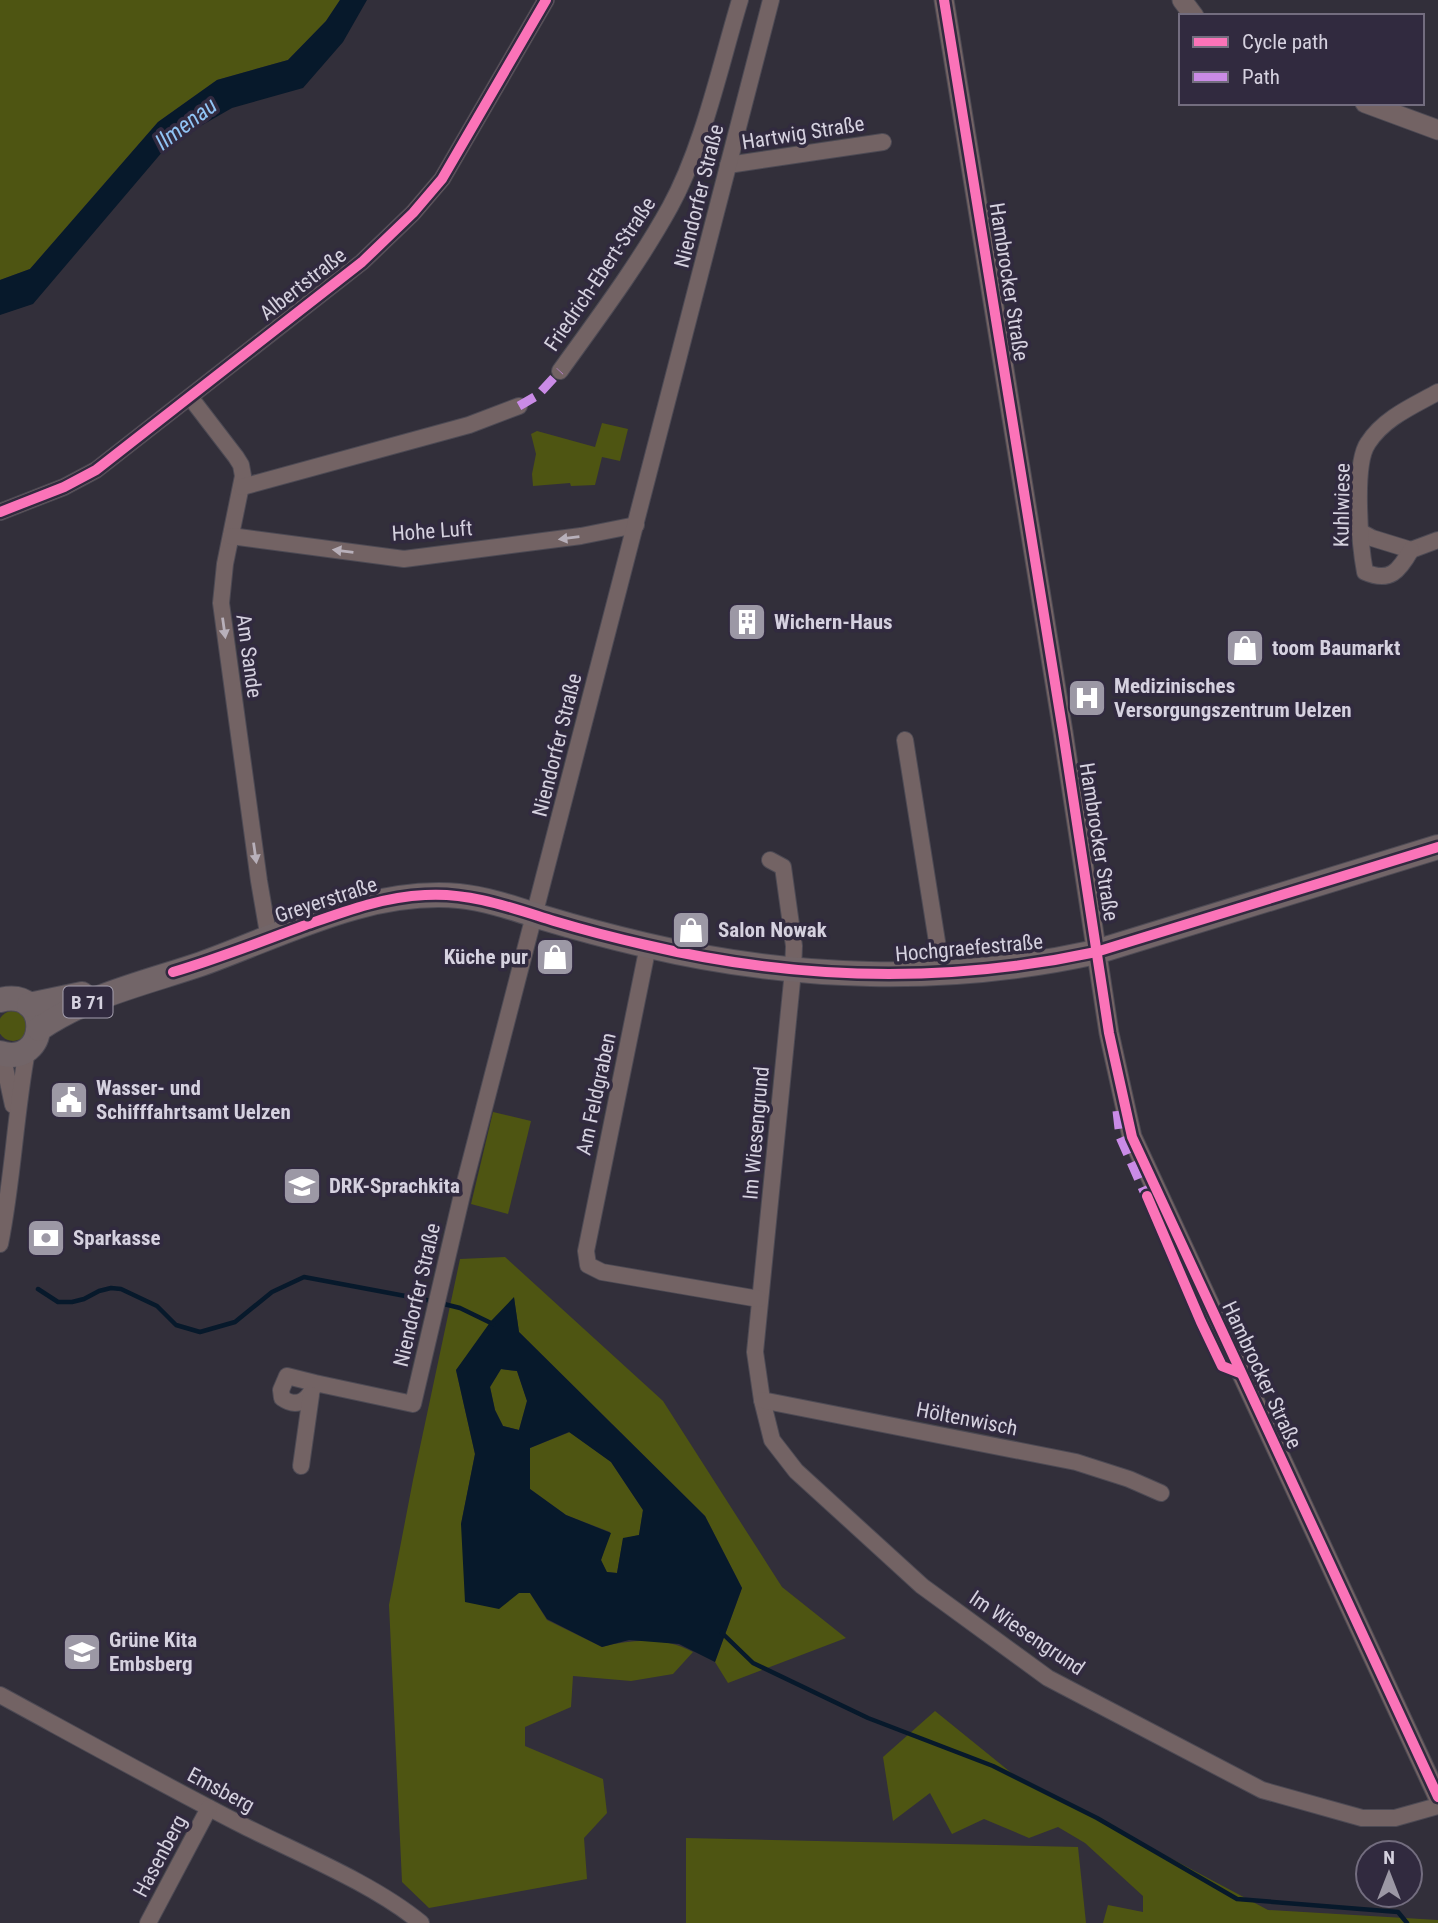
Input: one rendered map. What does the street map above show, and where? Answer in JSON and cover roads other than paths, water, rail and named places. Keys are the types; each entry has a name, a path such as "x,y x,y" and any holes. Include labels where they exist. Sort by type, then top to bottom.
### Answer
{"main road":[{"name":"Hochgraefestraße","path":"535,915 648,946 719,961 793,971 863,975 942,973 1013,967 1096,952 1438,846"},
{"name":"Greyerstraße","path":"33,1040 65,1012 141,982 198,965 362,905 427,895 461,896 495,902 535,915"},
{"name":"Greyerstraße","path":"29,1005 141,982"},
{"path":"0,1000 10,998 29,1005 39,1020 33,1040 11,1056 1,1054"}],"street":[{"name":"Albertstraße","path":"0,512 64,487 96,470 362,262 413,213 442,180 546,0"},
{"name":"Friedrich-Ebert-Straße","path":"560,371 625,282 671,205 696,148 740,0"},
{"name":"Niendorfer Straße","path":"301,1466 313,1389 413,1404 464,1186 771,0"},
{"name":"Hambrocker Straße","path":"944,0 1109,1033 1132,1137 1438,1797"},
{"path":"1370,105 1438,130"},
{"name":"Hartwig Straße","path":"728,165 883,142"},
{"name":"Kuhlwiese","path":"1411,550 1402,565 1390,576 1377,578 1364,572 1359,531 1360,471 1366,444 1390,419 1438,392"},
{"name":"Am Sande","path":"190,397 241,465 242,487 225,564 221,603 258,881 269,939"},
{"path":"242,487 469,425 519,406"},
{"name":"Hohe Luft","path":"231,536 404,559 581,537 636,525"},
{"path":"1359,531 1372,538 1411,550 1438,540"},
{"path":"905,740 942,973"},
{"name":"Im Wiesengrund","path":"770,860 783,867 794,946 755,1352 762,1401 772,1440 796,1471 922,1586 1048,1678 1262,1790 1362,1818 1395,1818 1438,1806"},
{"name":"Am Feldgraben","path":"648,946 586,1251 588,1265 602,1272 759,1299"},
{"path":"0,1244 8,1204 16,1118 33,1040"},
{"path":"1,1054 16,1118"},
{"name":"Höltenwisch","path":"762,1401 1076,1462 1129,1479 1161,1493"},
{"name":"Emsberg","path":"0,1695 208,1808 364,1886 408,1912 421,1923"},
{"name":"Hasenberg","path":"148,1923 208,1808"}],"water":[{"name":"Ilmenau","path":"340,0 367,0 343,42 303,88 232,108 169,144 33,304 0,315 0,280 30,269 158,122 217,80 288,60 326,21"},
{"path":"514,1297 519,1332 705,1516 742,1588 715,1662 679,1644 629,1640 602,1647 547,1619 530,1593 519,1593 499,1609 465,1602 461,1524 475,1454 456,1370 491,1321","holes":["501,1369 517,1371 527,1401 519,1430 503,1426 495,1410 490,1387","569,1432 611,1462 643,1510 639,1535 623,1538 617,1573 607,1572 601,1560 611,1533 566,1515 530,1489 530,1448"]}],"waterway":[{"path":"38,1289 58,1302 84,1299 111,1288 121,1289 157,1306 176,1325 200,1332 235,1322 272,1292 304,1277 432,1301"},
{"path":"440,1303 460,1308 493,1324"},
{"path":"722,1633 753,1663 868,1718 993,1766 1097,1818 1237,1899 1398,1912 1407,1923"}],"place":[{"name":"Wichern-Haus","path":"747,622"},
{"name":"toom Baumarkt","path":"1245,648"},
{"name":"Medizinisches Versorgungszentrum Uelzen","path":"1087,698"},
{"name":"Salon Nowak","path":"691,930"},
{"name":"Küche pur","path":"555,957"},
{"name":"Wasser- und Schifffahrtsamt Uelzen","path":"69,1100"},
{"name":"DRK-Sprachkita","path":"302,1186"},
{"name":"Sparkasse","path":"46,1238"},
{"name":"Grüne Kita Embsberg","path":"82,1652"}]}
